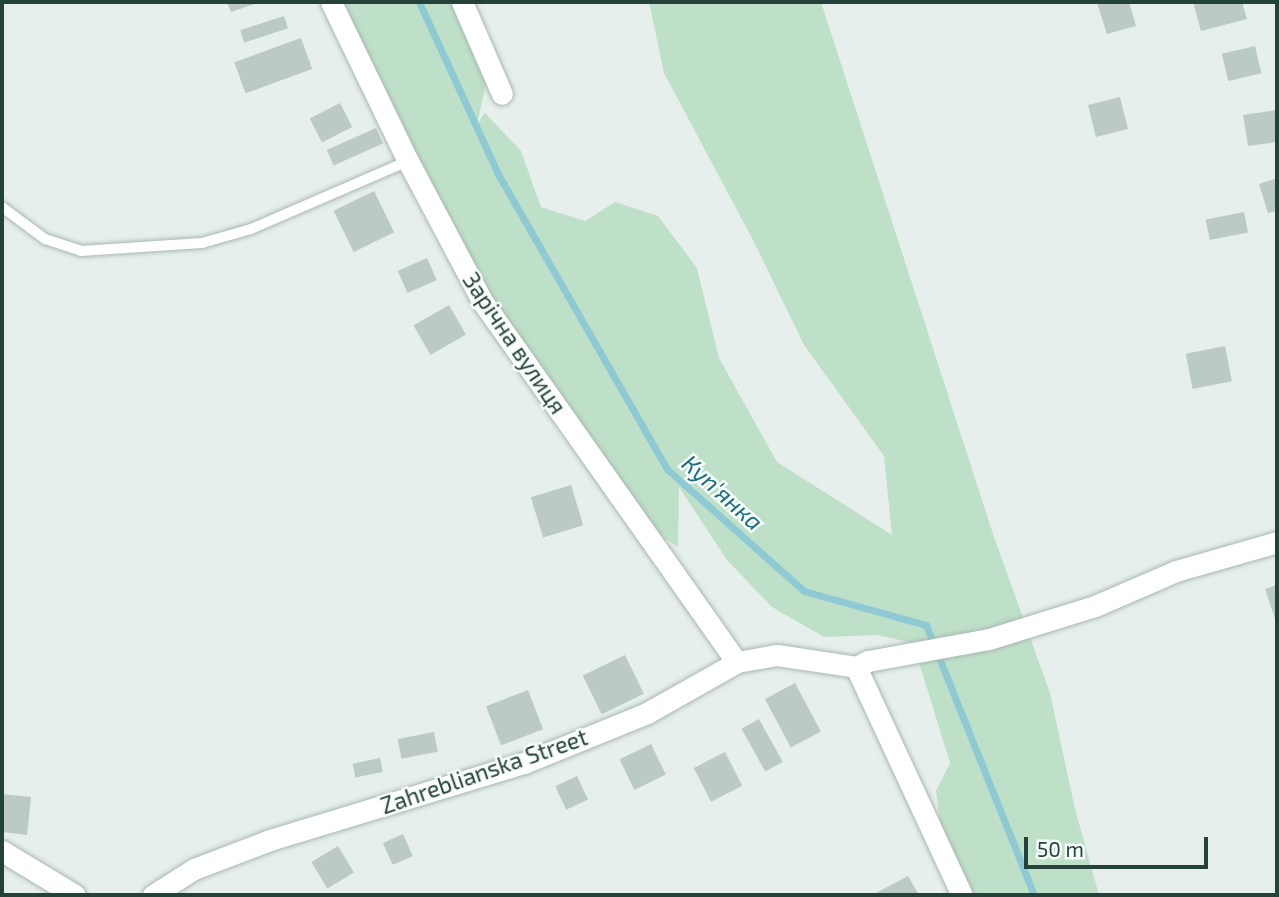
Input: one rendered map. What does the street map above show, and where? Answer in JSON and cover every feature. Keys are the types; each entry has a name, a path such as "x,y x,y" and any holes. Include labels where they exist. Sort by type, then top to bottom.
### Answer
{"street":[{"name":"Зарічна вулиця","path":"331,2 408,161 482,301 737,662"},
{"path":"462,2 502,94"},
{"path":"962,895 856,667 868,661 989,639 1095,606 1176,572 1277,542"},
{"name":"Zahreblianska Street","path":"153,895 194,869 270,840 524,763 647,713 737,662 777,654 856,667"},
{"path":"2,851 75,895"}],"lane":[{"path":"2,207 45,239 81,251 202,243 251,229 408,161"}],"green space":[{"path":"331,2 457,2 490,66 477,124 485,113 521,151 541,207 585,221 615,202 658,216 697,268 719,358 777,462 892,535 884,456 804,345 755,244 664,73 649,2 821,2 993,534 1050,693 1075,809 1099,895 962,895 945,858 936,791 950,763 913,643 877,635 824,637 772,607 727,560 679,487 678,547 636,519 525,361"}],"building":[{"path":"227,2 260,2 231,12"},
{"path":"1129,2 1136,26 1107,34 1097,3"},
{"path":"1193,2 1242,2 1247,19 1201,31"},
{"path":"284,16 288,28 244,43 240,30"},
{"path":"301,38 312,69 246,93 234,62"},
{"path":"1255,46 1261,73 1228,81 1222,54"},
{"path":"1120,97 1128,129 1096,137 1088,105"},
{"path":"340,103 352,127 322,142 310,118"},
{"path":"1277,110 1277,142 1248,146 1243,115"},
{"path":"376,128 383,144 334,165 327,150"},
{"path":"1277,178 1277,211 1268,213 1259,184"},
{"path":"374,191 394,232 354,252 334,211"},
{"path":"1244,212 1248,233 1210,240 1206,219"},
{"path":"427,258 437,280 408,293 398,271"},
{"path":"449,305 466,334 430,355 413,326"},
{"path":"1225,346 1232,381 1193,389 1186,354"},
{"path":"571,485 583,525 543,537 531,497"},
{"path":"1277,585 1277,625 1265,589"},
{"path":"625,655 644,694 602,714 583,676"},
{"path":"795,683 821,732 791,748 765,699"},
{"path":"528,690 543,729 501,745 486,706"},
{"path":"759,719 783,762 765,772 742,729"},
{"path":"434,732 438,752 401,759 398,739"},
{"path":"651,744 666,775 634,790 620,759"},
{"path":"725,752 742,786 711,802 694,768"},
{"path":"380,758 383,772 356,778 353,764"},
{"path":"577,776 588,800 566,810 555,786"},
{"path":"2,794 31,797 27,835 2,832"},
{"path":"403,834 413,856 393,865 383,843"},
{"path":"338,846 354,873 327,889 311,862"},
{"path":"908,876 919,895 876,893"}],"waterway":[{"name":"Куп'янка","path":"419,2 498,174 667,469 804,591 926,625 1034,895"}]}
